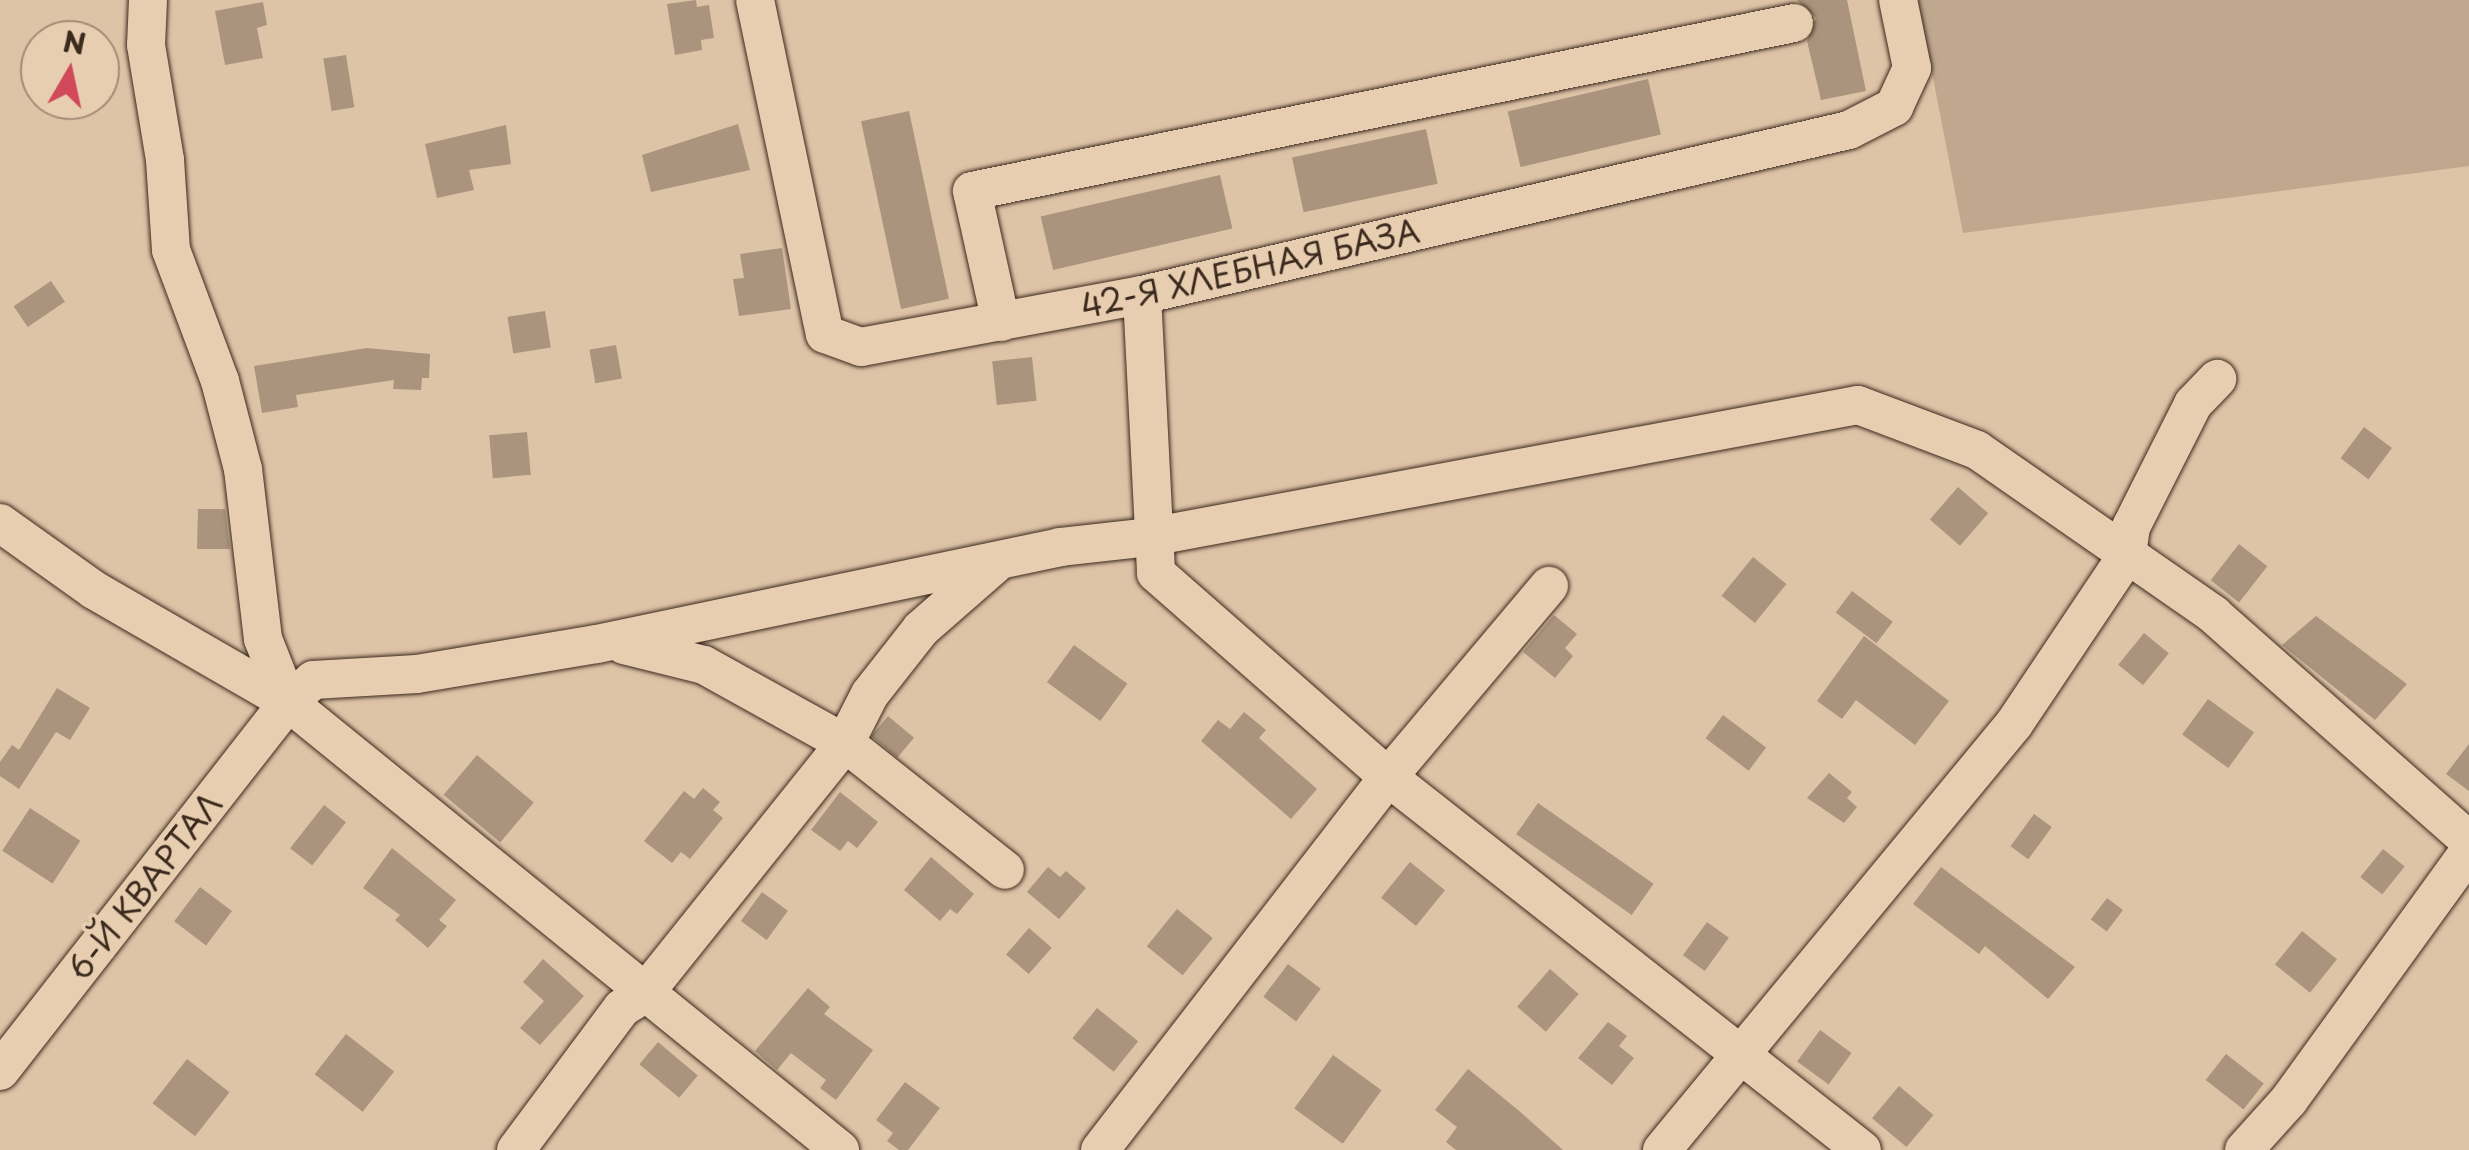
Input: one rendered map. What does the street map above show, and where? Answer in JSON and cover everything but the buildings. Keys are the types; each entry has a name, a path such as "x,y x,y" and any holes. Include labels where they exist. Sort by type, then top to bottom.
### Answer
{"street":[{"path":"148,0 146,45 165,160 171,250 234,434 264,639 288,702"},
{"name":"42-Я ХЛЕБНАЯ БАЗА","path":"755,0 825,334 861,347 1142,294 1849,130 1894,107 1912,68 1898,0"},
{"path":"1001,322 972,191 1794,23"},
{"path":"1142,294 1150,538 1156,573 1388,777 1862,1150"},
{"path":"1662,1150 1738,1052 2014,724 2127,555 2131,527 2193,404 2217,379"},
{"path":"288,702 313,680 417,674 597,644 996,564 1060,547 1150,538 1858,404 1977,450 2214,615 2469,842"},
{"path":"0,523 94,590 288,702 840,1150"},
{"path":"516,1150 622,1008 644,994 845,743 870,694 921,629 996,564"},
{"path":"1100,1150 1388,777 1549,586"},
{"path":"597,644 650,646 704,666 845,743 1004,870"},
{"name":"6-Й КВАРТАЛ","path":"0,1070 288,702"},
{"path":"2244,1150 2289,1100 2469,851"}],"shaded area":[{"path":"1918,0 2469,0 2469,166 1963,233"}]}
